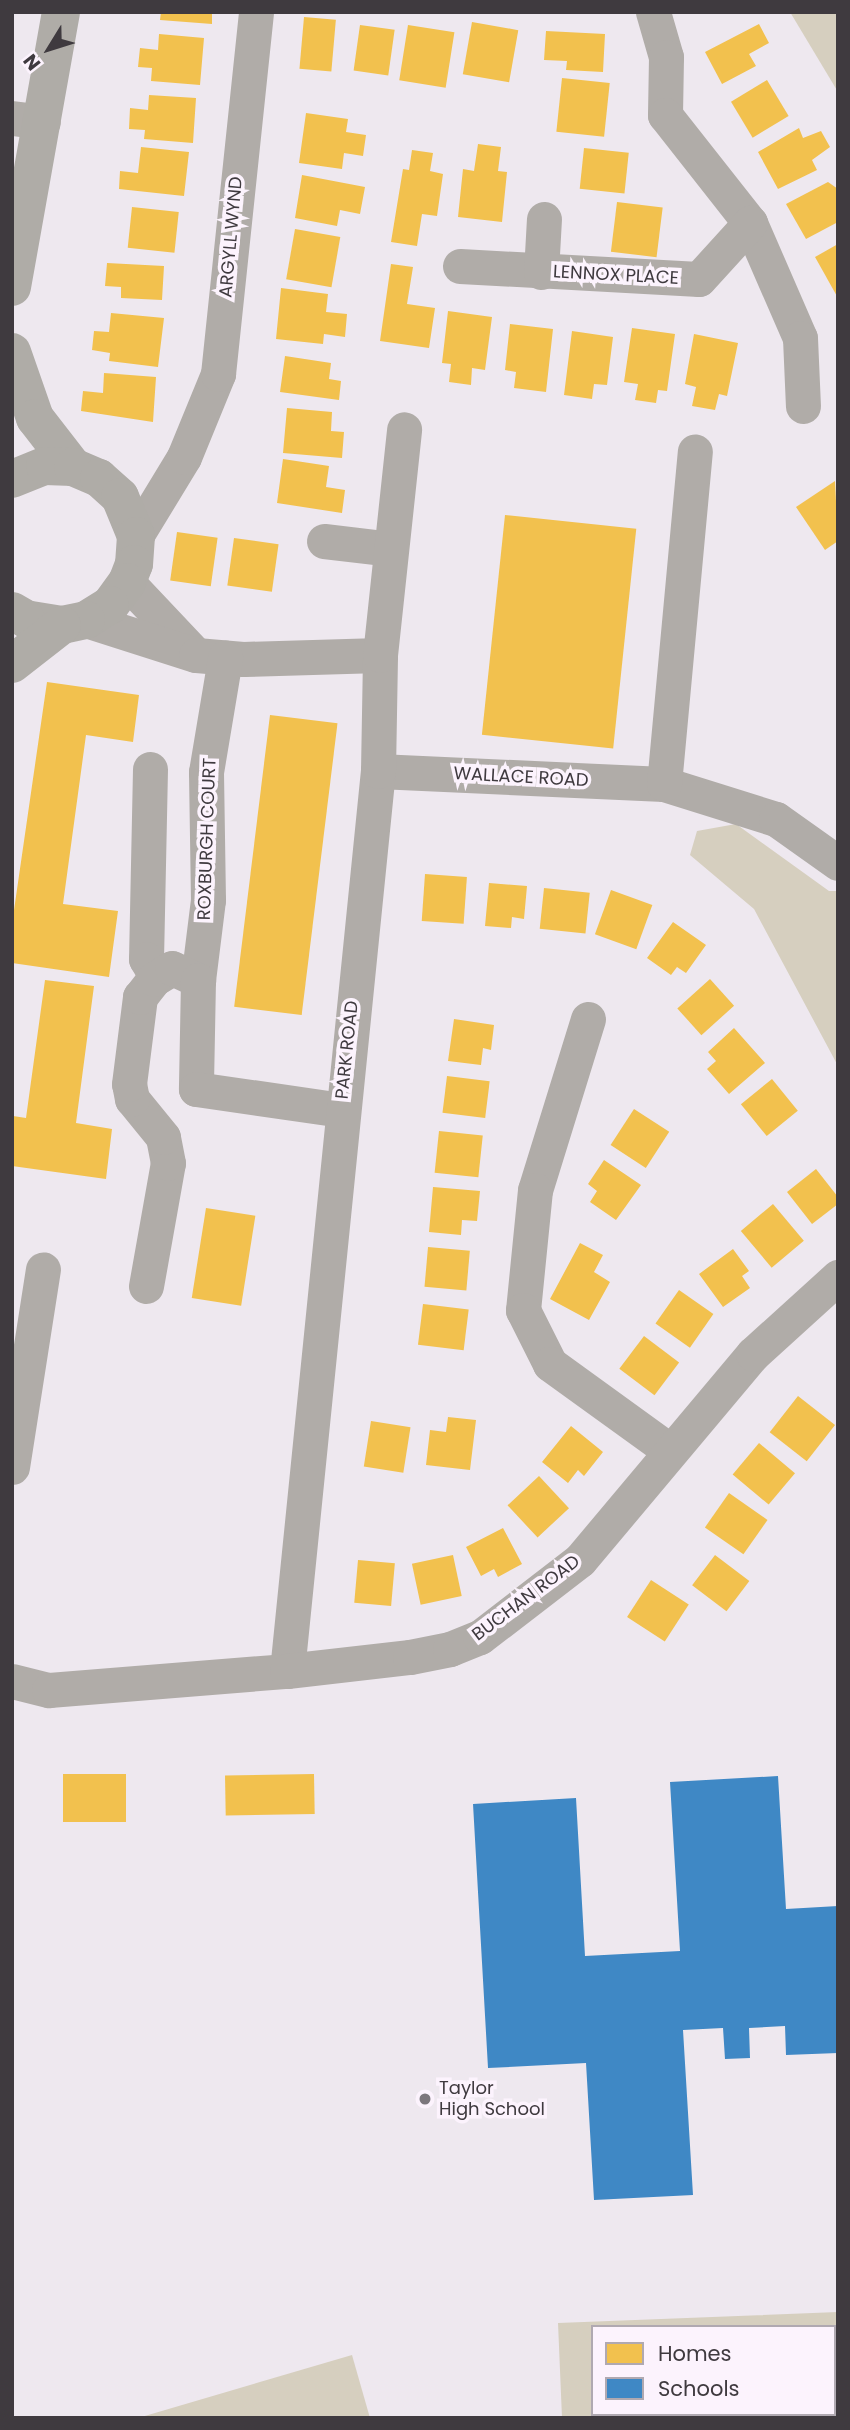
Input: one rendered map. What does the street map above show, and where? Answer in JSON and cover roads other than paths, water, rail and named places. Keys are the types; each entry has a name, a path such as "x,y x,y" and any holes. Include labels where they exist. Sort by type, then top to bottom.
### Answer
{"main road":[{"path":"12,287 27,120 61,12"},
{"path":"12,352 35,418 73,467"},
{"path":"12,480 45,466 73,467 99,478 120,497 136,536 134,564 127,582 110,605 74,622 12,663"},
{"path":"12,611 26,620 74,622"}],"street":[{"name":"ARGYLL WYND","path":"136,536 184,457 218,374 256,12"},
{"path":"653,12 666,57 666,115 750,223 800,338 803,406"},
{"name":"LENNOX PLACE","path":"541,272 544,219"},
{"name":"LENNOX PLACE","path":"460,266 699,279 750,223"},
{"name":"PARK ROAD","path":"287,1671 341,1110 378,771 380,655 404,429"},
{"path":"664,784 695,451"},
{"path":"120,497 184,457"},
{"path":"324,541 391,549"},
{"path":"127,582 210,657"},
{"path":"74,622 210,657 380,655"},
{"name":"ROXBURGH COURT","path":"210,657 206,772 208,900 198,980 197,1089 341,1110"},
{"path":"150,769 146,959 157,977"},
{"name":"WALLACE ROAD","path":"378,771 664,784 776,819 838,863"},
{"path":"146,1286 168,1163 163,1137 132,1099 128,1084 140,997 157,977 172,968 198,980"},
{"path":"588,1019 535,1190 523,1310 550,1364 670,1450"},
{"path":"12,1467 43,1269"},
{"name":"BUCHAN ROAD","path":"12,1681 49,1690 287,1671 410,1657 450,1649 480,1637 580,1560 753,1354 838,1277"}],"place":[{"name":"Taylor High School","path":"425,2099"}]}
